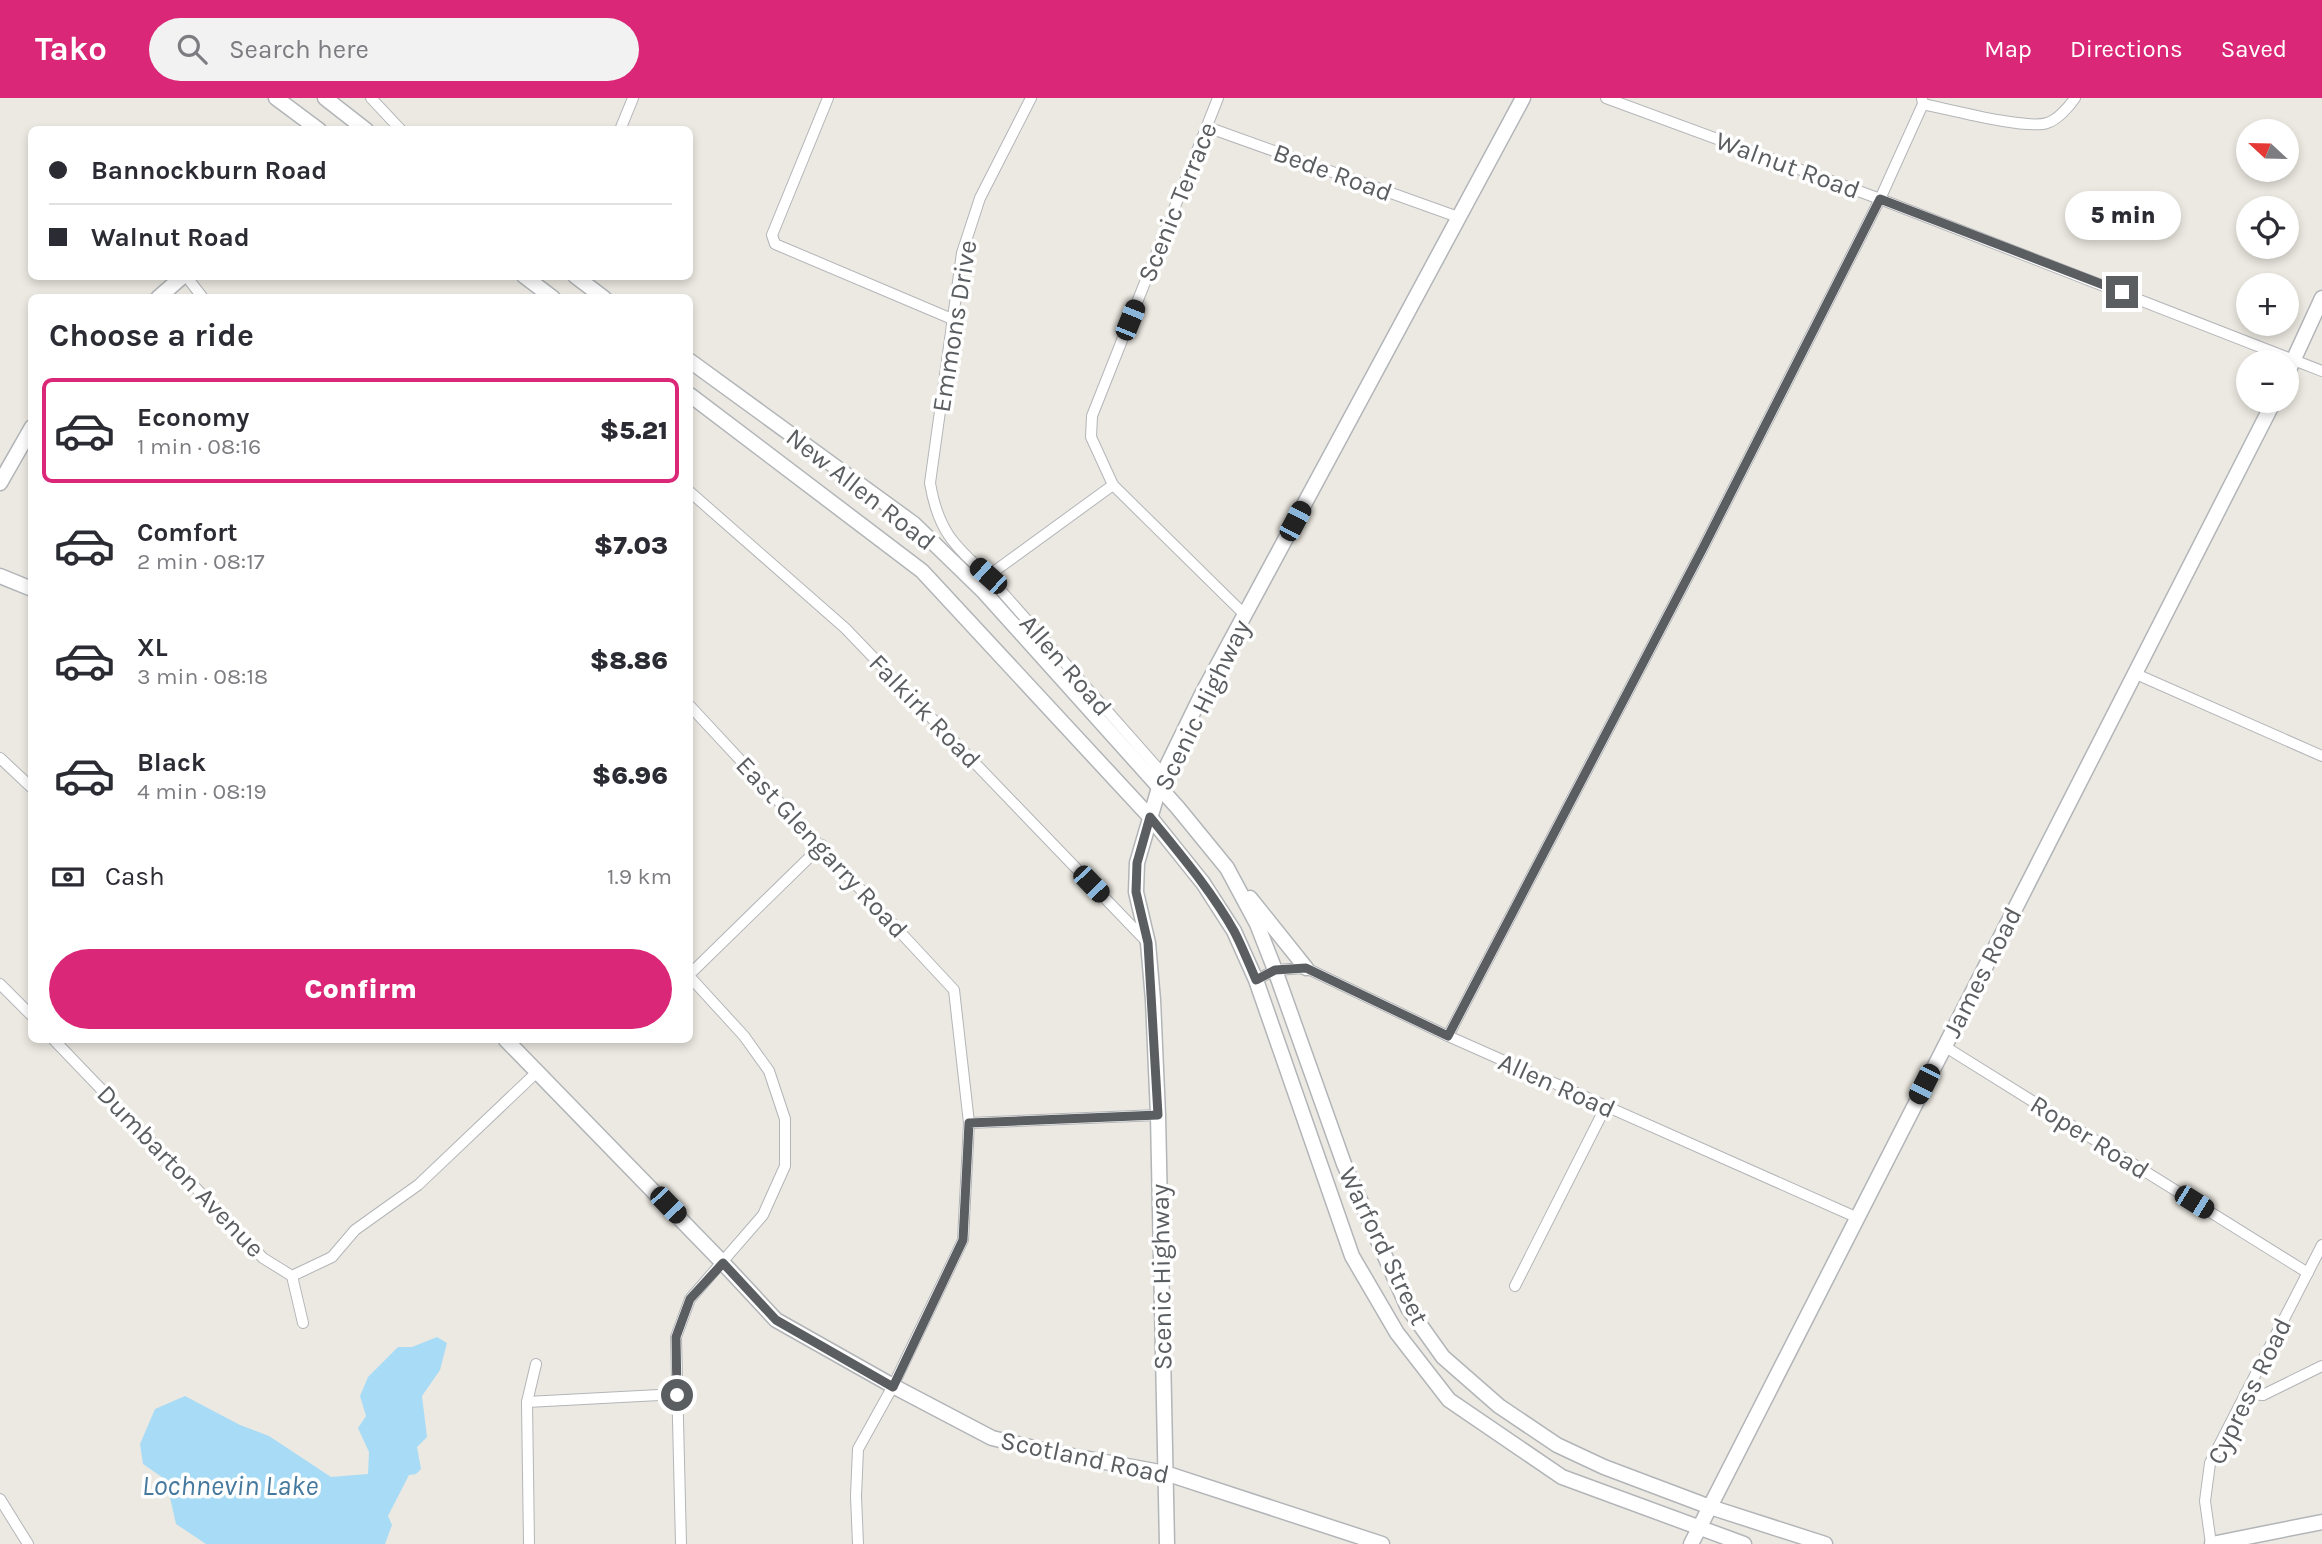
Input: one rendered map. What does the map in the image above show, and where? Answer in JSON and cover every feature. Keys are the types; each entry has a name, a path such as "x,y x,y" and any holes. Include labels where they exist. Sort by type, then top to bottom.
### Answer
{"main road":[{"path":"276,98 314,126"},
{"path":"326,98 361,126"},
{"name":"Scenic Highway","path":"1167,1544 1158,1115 1148,943 1136,892 1137,863 1161,781 1202,694 1523,98"},
{"path":"163,294 179,280"},
{"path":"529,280 548,294"},
{"path":"580,280 599,294"},
{"path":"2299,350 2322,298"},
{"name":"New Allen Road","path":"693,363 914,524 984,592 1161,781"},
{"name":"New Allen Road","path":"693,402 922,571 1150,817"},
{"name":"James Road","path":"1691,1544 2268,413"},
{"path":"0,483 28,434"},
{"path":"0,576 28,587"},
{"name":"Warford Street","path":"1161,781 1178,808 1234,879 1257,924 1344,1164 1409,1308 1443,1357 1499,1406 1557,1445 1604,1467 1710,1507 1825,1544"},
{"name":"Warford Street","path":"1150,817 1203,883 1234,931 1256,980 1352,1256 1397,1333 1449,1399 1562,1477 1744,1544"},
{"path":"1234,879 1306,968"},
{"name":"Scotland Road","path":"509,1043 776,1320 893,1387 992,1438 1165,1473 1382,1544"},
{"path":"2212,1544 2322,1522"}],"street":[{"path":"370,98 397,126"},
{"path":"622,126 633,98"},
{"path":"828,98 772,235 775,244 952,319"},
{"name":"Emmons Drive","path":"941,524 930,483 962,253 980,198 1031,98"},
{"name":"Scenic Terrace","path":"1218,98 1092,416 1091,437 1113,485 1245,615"},
{"name":"Walnut Road","path":"1606,98 1880,199 2272,350"},
{"path":"1448,1036 1703,548 1880,199 1923,101 2027,125 2048,123 2070,107 2075,98"},
{"name":"Bede Road","path":"1207,127 1458,217"},
{"path":"187,280 199,294"},
{"name":"Walnut Road","path":"2299,361 2322,371"},
{"path":"988,576 1113,485"},
{"name":"Falkirk Road","path":"693,495 845,628 1148,943"},
{"name":"Allen Road","path":"941,524 959,551 988,576 1161,781"},
{"path":"2136,674 2322,757"},
{"name":"East Glengarry Road","path":"693,709 954,990 969,1123"},
{"path":"0,758 28,784"},
{"path":"693,972 822,845"},
{"name":"Allen Road","path":"1256,980 1275,970 1306,968 1448,1036 1858,1218"},
{"path":"681,1544 676,1337 690,1299 763,1215 785,1166 785,1119 769,1070 744,1036 693,978"},
{"path":"0,984 28,1013"},
{"name":"Dumbarton Avenue","path":"57,1043 263,1258 292,1276 332,1257 355,1230 418,1185 538,1071"},
{"name":"Roper Road","path":"1944,1045 2308,1273"},
{"path":"1515,1286 1606,1106"},
{"path":"858,1544 858,1448 893,1387 963,1240 969,1123 1158,1115"},
{"name":"Cypress Road","path":"2212,1544 2204,1501 2210,1463 2322,1245"},
{"path":"292,1276 303,1324"},
{"path":"529,1544 527,1402 536,1364"},
{"path":"2245,1394 2263,1395 2322,1366"},
{"path":"527,1402 677,1395"},
{"path":"0,1499 28,1544"}],"water":[{"name":"Lochnevin Lake","path":"437,1337 447,1343 440,1370 422,1396 427,1437 417,1447 421,1469 416,1474 409,1475 388,1516 392,1525 385,1544 206,1544 176,1524 166,1480 143,1464 140,1444 155,1409 185,1396 240,1425 269,1436 331,1477 368,1474 369,1452 358,1428 366,1416 360,1396 368,1377 398,1347 412,1347"}],"route":[{"path":"677,1395 676,1337 690,1299 723,1263 776,1320 893,1387 963,1240 969,1123 1158,1115 1148,943 1136,892 1137,863 1150,817 1203,883 1224,915 1256,980 1275,970 1306,968 1448,1036 1703,548 1880,199 2122,292"}]}
